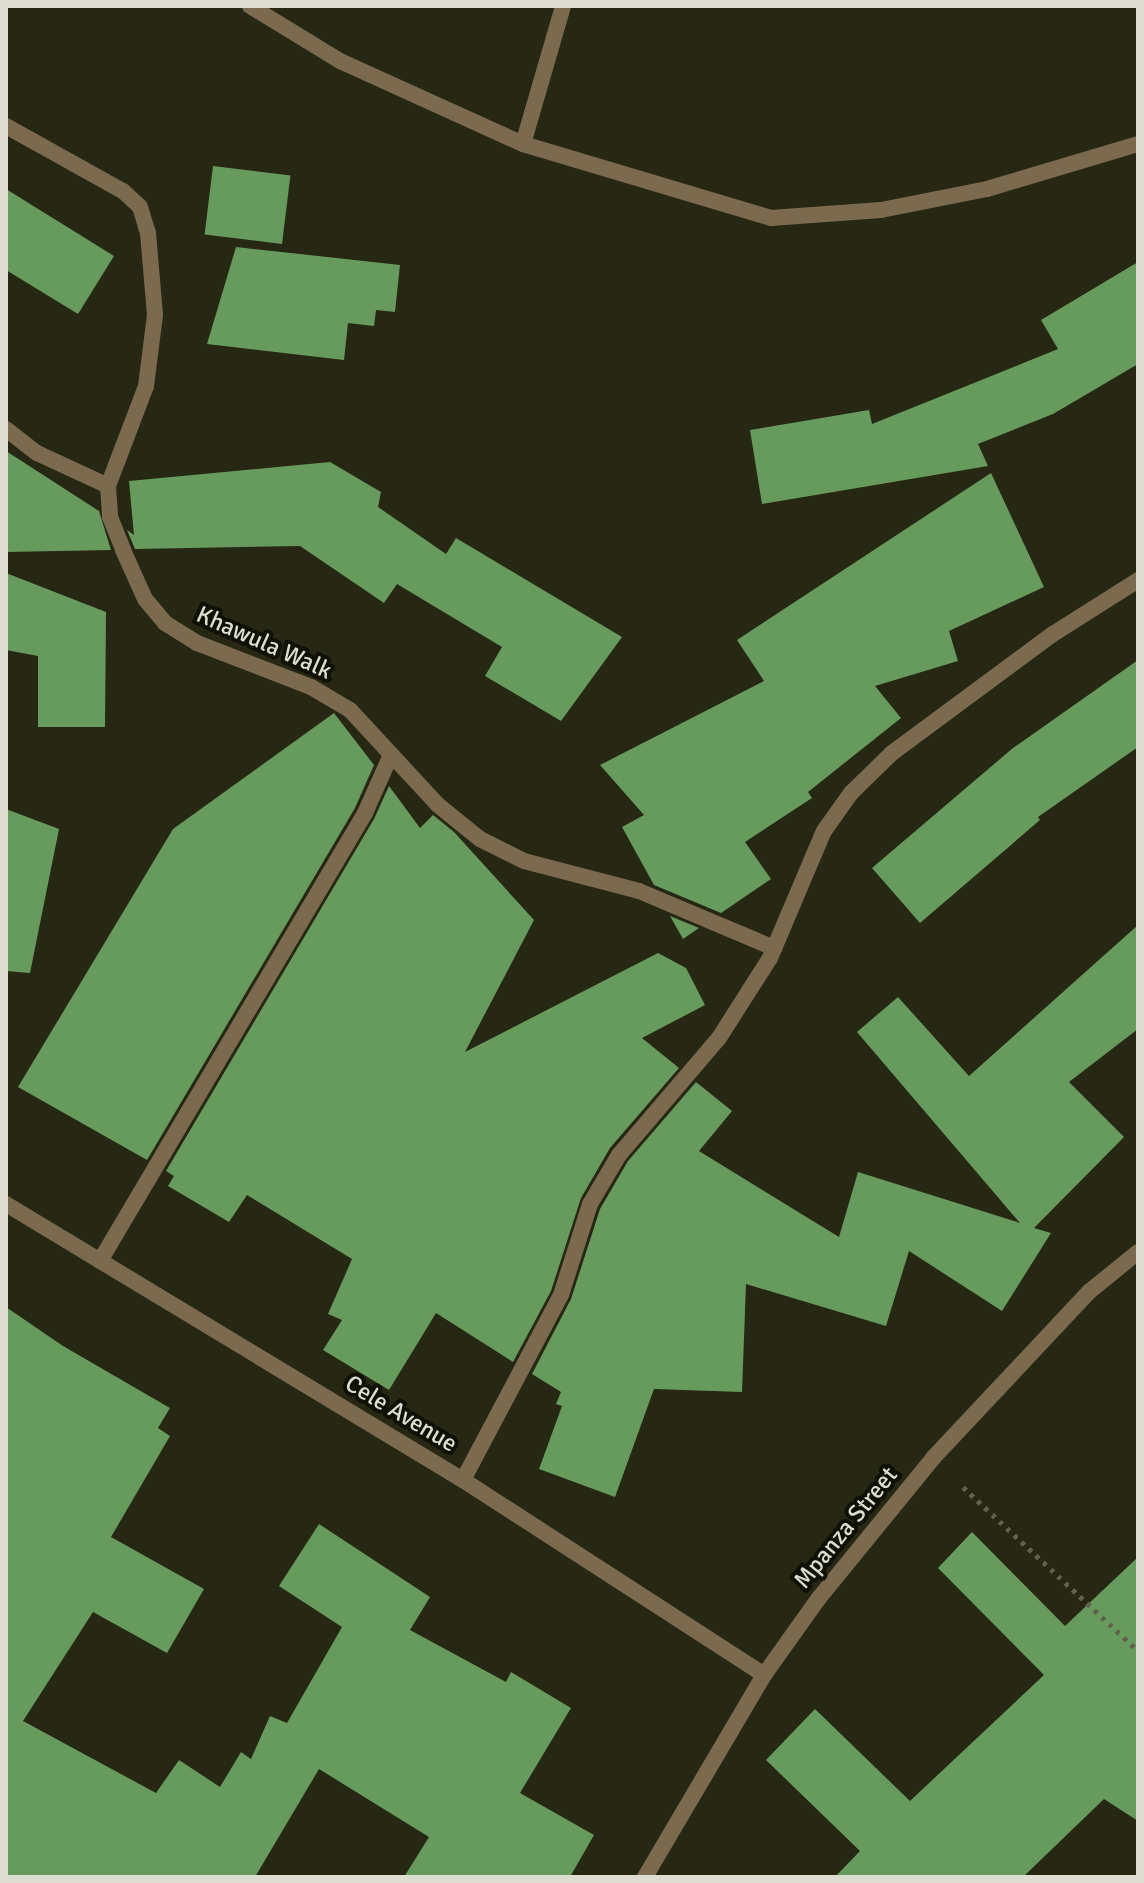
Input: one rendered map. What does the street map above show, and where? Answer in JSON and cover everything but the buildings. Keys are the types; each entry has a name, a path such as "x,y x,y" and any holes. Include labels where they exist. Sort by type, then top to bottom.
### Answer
{"street":[{"path":"250,6 340,61 523,144 771,218 881,210 987,189 1138,144"},
{"path":"523,144 563,6"},
{"name":"Khawula Walk","path":"6,126 123,191 140,207 148,233 155,315 146,386 108,486 110,517 123,550 145,599 165,623 197,643 311,687 350,710 438,805 480,839 524,861 639,891 774,948"},
{"path":"6,429 37,453 108,486"},
{"path":"463,1480 561,1295 590,1204 619,1155 719,1038 774,948 824,831 851,793 892,753 1040,643 1138,580"},
{"path":"100,1261 365,813 391,755"},
{"name":"Cele Avenue","path":"6,1204 463,1480 764,1675"},
{"name":"Mpanza Street","path":"645,1877 764,1675 819,1598 933,1458 1090,1291 1138,1252"}],"path":[{"path":"933,1458 1138,1651"}]}
